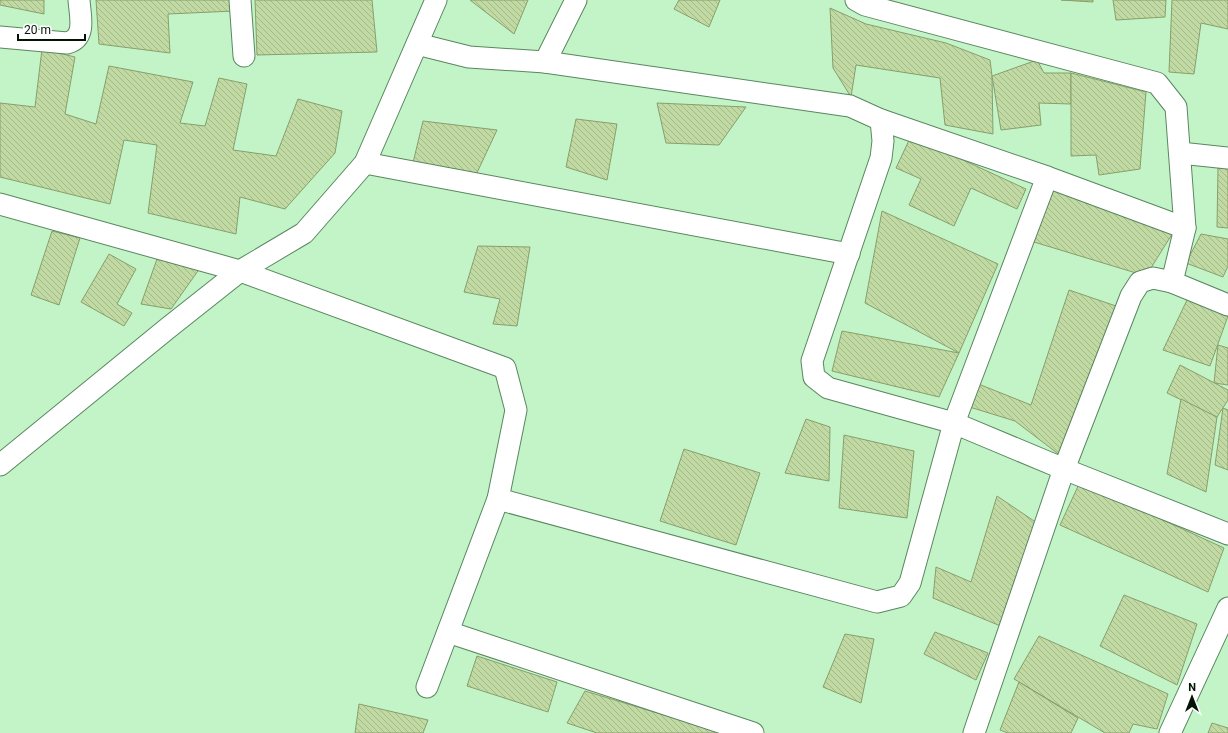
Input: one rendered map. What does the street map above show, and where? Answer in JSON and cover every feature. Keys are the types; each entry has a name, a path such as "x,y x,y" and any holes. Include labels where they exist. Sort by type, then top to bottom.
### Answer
{"street":[{"path":"0,37 67,43 73,41 78,37 81,31 80,0"},
{"path":"240,0 244,56"},
{"path":"0,465 240,271 304,232 366,164 436,0"},
{"path":"545,62 576,0"},
{"path":"856,0 866,5 1157,83 1176,107 1186,228 1172,282"},
{"path":"417,44 469,57 545,62 850,106 881,120 1047,177 1186,228"},
{"path":"881,120 883,141 881,158 812,361 814,377 828,388 954,423 1064,469 1228,534"},
{"path":"1180,154 1228,158"},
{"path":"366,164 849,254"},
{"path":"498,499 877,602 901,596 910,583 954,423 1047,177"},
{"path":"0,204 240,271 505,368 516,410 498,499 427,686"},
{"path":"974,733 1064,469 1132,296 1140,282 1153,278 1172,282 1228,305"},
{"path":"1170,733 1228,608"},
{"path":"448,632 754,733"}],"building":[{"path":"0,0 44,0 44,14 0,5"},
{"path":"96,0 233,0 234,11 168,14 170,53 99,44"},
{"path":"255,0 372,0 377,52 257,55"},
{"path":"470,0 528,0 514,34"},
{"path":"679,0 720,0 709,27 674,9"},
{"path":"1061,0 1093,0 1093,2"},
{"path":"1113,0 1166,0 1165,17 1116,20"},
{"path":"1172,0 1228,0 1228,29 1201,23 1194,74 1169,72"},
{"path":"830,8 866,24 946,43 990,60 992,76 993,134 945,125 940,78 856,65 851,97 833,68"},
{"path":"42,49 75,57 65,114 96,124 109,66 193,82 180,123 205,126 219,78 247,84 233,150 276,156 298,99 342,111 335,153 285,209 240,197 236,234 148,213 157,145 124,140 110,204 0,177 0,103 35,107"},
{"path":"1037,60 1044,73 1071,73 1071,104 1039,103 1041,125 1001,130 992,76"},
{"path":"1071,73 1146,92 1140,169 1099,175 1096,155 1071,156"},
{"path":"657,103 746,107 719,145 666,143"},
{"path":"576,119 617,124 607,180 566,167"},
{"path":"423,121 497,130 475,177 412,167"},
{"path":"911,136 1026,189 1017,209 971,188 954,226 909,205 921,179 896,168"},
{"path":"1218,168 1228,168 1228,228 1217,227"},
{"path":"1050,187 1174,231 1146,276 1034,242"},
{"path":"882,211 998,264 959,353 865,303"},
{"path":"52,231 80,238 59,305 31,295"},
{"path":"1201,234 1228,239 1228,266 1223,277 1186,263"},
{"path":"478,246 530,247 517,326 493,324 500,299 464,292"},
{"path":"109,254 136,269 117,304 132,313 124,326 81,302"},
{"path":"157,259 200,268 171,309 141,304"},
{"path":"1069,290 1116,306 1061,456 1015,421 963,405 976,383 1031,405"},
{"path":"1188,298 1228,316 1210,366 1163,350"},
{"path":"842,331 959,353 939,397 832,371"},
{"path":"1218,345 1228,348 1228,385 1214,383"},
{"path":"1180,365 1228,390 1228,400 1217,417 1167,393"},
{"path":"1181,399 1217,417 1206,492 1167,474"},
{"path":"1223,408 1228,410 1228,470 1215,465"},
{"path":"806,419 830,427 829,481 785,473"},
{"path":"844,435 914,451 907,518 839,508"},
{"path":"684,449 760,473 736,545 660,521"},
{"path":"1080,482 1224,548 1208,592 1060,525"},
{"path":"997,496 1040,525 1003,627 933,598 936,567 971,582"},
{"path":"1124,595 1197,624 1177,685 1100,646"},
{"path":"935,632 988,653 976,680 924,654"},
{"path":"845,634 874,639 861,703 823,687"},
{"path":"1039,636 1168,694 1157,729 1133,724 1129,733 1105,733 1014,679"},
{"path":"477,656 557,682 548,712 467,686"},
{"path":"1019,682 1078,718 1071,733 1008,733 1000,730"},
{"path":"585,691 723,733 597,733 567,723"},
{"path":"359,704 428,720 423,733 355,733"},
{"path":"1212,723 1228,728 1228,733 1208,733"}]}
